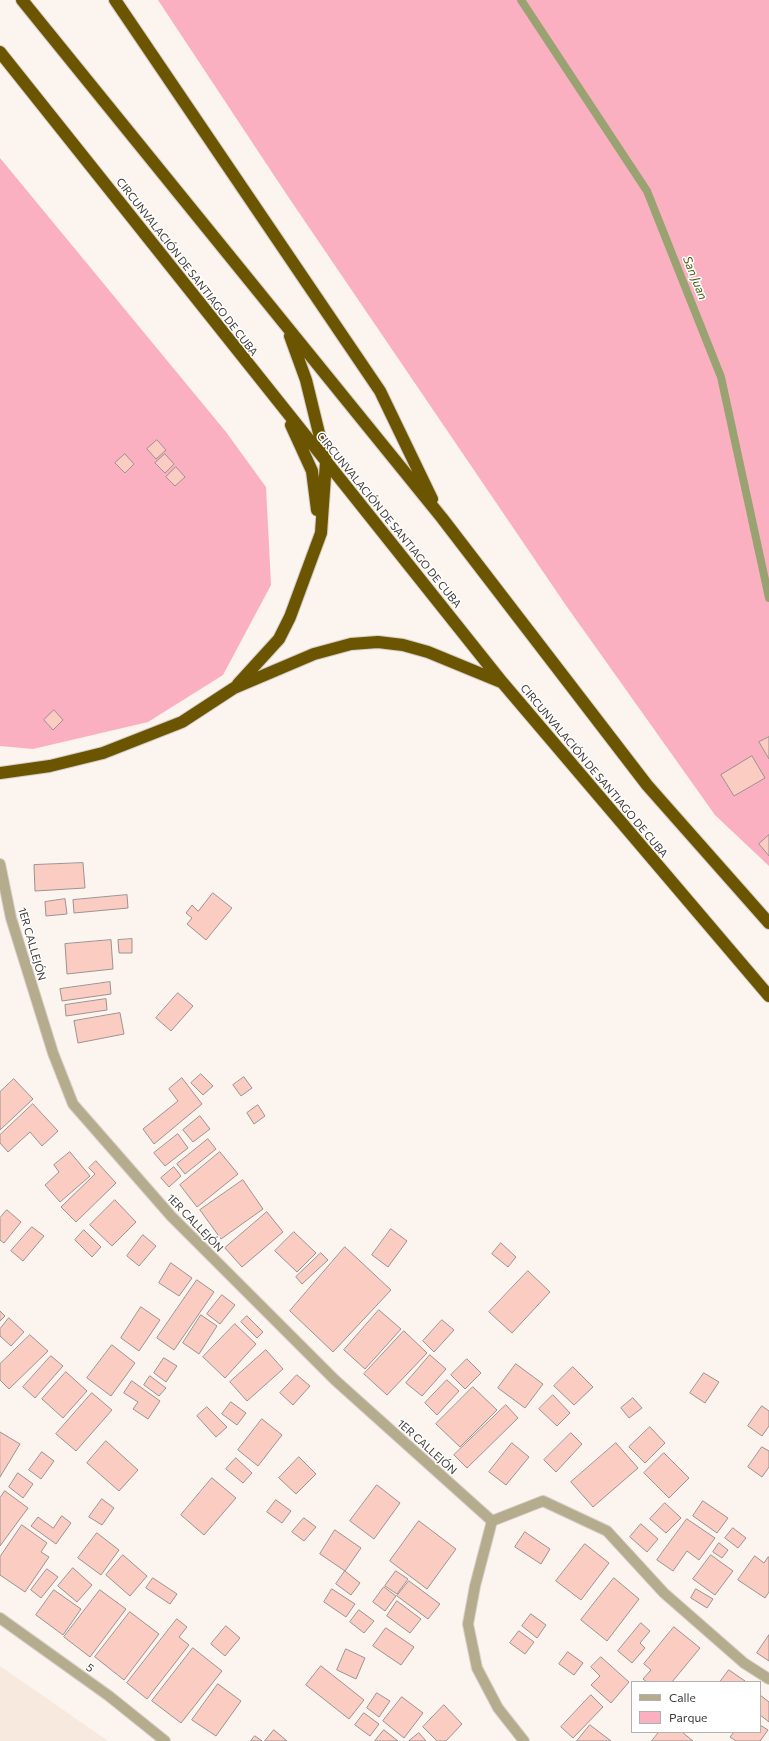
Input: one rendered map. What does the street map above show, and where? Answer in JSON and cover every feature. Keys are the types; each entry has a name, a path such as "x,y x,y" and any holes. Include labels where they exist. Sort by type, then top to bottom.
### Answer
{"highway":[{"path":"22,0 442,518 647,785 769,923"},
{"path":"115,0 380,391 442,518"},
{"name":"CIRCUNVALACIÓN DE SANTIAGO DE CUBA","path":"0,52 502,682 769,996"},
{"path":"234,688 279,639 290,617 321,533 326,462 306,380 286,326"},
{"path":"283,408 312,471 321,533"},
{"path":"0,773 50,766 102,753 182,722 234,688 314,654 351,644 378,642 403,645 428,652 502,682"}],"street":[{"name":"1ER CALLEJÓN","path":"0,864 11,918 53,1053 73,1104 171,1216 335,1380 492,1521"},
{"path":"524,1741 498,1708 477,1668 468,1624 475,1586 492,1521 543,1501 607,1531 664,1593 744,1663 769,1679"},
{"name":"5","path":"0,1618 109,1696 165,1741"}],"shaded area":[{"path":"0,1666 108,1741 0,1741"}],"green space":[{"path":"158,0 769,0 769,866 715,815 565,604 287,195"},
{"path":"0,158 226,432 266,487 271,585 223,675 148,722 33,749 0,746"}],"building":[{"path":"157,440 166,450 156,459 147,449"},
{"path":"125,454 134,464 125,473 115,463"},
{"path":"165,454 174,464 165,473 155,463"},
{"path":"176,467 185,477 175,486 166,477"},
{"path":"54,710 63,720 53,730 44,720"},
{"path":"769,737 769,759 759,742"},
{"path":"752,756 765,778 734,796 721,775"},
{"path":"769,835 769,856 759,844"},
{"path":"83,863 85,888 35,891 34,865"},
{"path":"213,893 232,908 206,940 187,924 192,918 186,913 192,905 198,911"},
{"path":"127,895 128,908 74,913 73,900"},
{"path":"65,899 67,914 46,916 45,902"},
{"path":"132,939 132,953 119,953 118,940"},
{"path":"111,940 113,969 67,974 65,944"},
{"path":"110,982 111,994 62,1001 60,989"},
{"path":"178,993 193,1006 171,1031 156,1018"},
{"path":"106,999 107,1010 66,1016 65,1005"},
{"path":"120,1013 124,1034 78,1043 74,1021"},
{"path":"201,1074 213,1086 203,1095 191,1083"},
{"path":"244,1077 252,1088 241,1096 233,1085"},
{"path":"182,1078 202,1104 154,1144 143,1129 178,1101 169,1089"},
{"path":"14,1079 33,1099 0,1130 0,1092"},
{"path":"33,1104 58,1131 42,1146 30,1132 8,1152 0,1143 0,1135"},
{"path":"258,1105 265,1116 254,1124 247,1113"},
{"path":"200,1116 210,1129 193,1142 183,1130"},
{"path":"178,1134 188,1148 165,1166 154,1153"},
{"path":"208,1139 216,1149 185,1174 177,1164"},
{"path":"70,1152 90,1176 60,1202 45,1185 59,1172 54,1165"},
{"path":"220,1152 238,1174 197,1207 180,1185"},
{"path":"96,1161 116,1183 76,1222 61,1207 95,1174 89,1168"},
{"path":"174,1167 181,1176 169,1187 161,1178"},
{"path":"243,1180 263,1209 221,1239 200,1210"},
{"path":"115,1200 136,1222 112,1246 90,1225"},
{"path":"7,1210 21,1222 4,1243 0,1240 0,1218"},
{"path":"267,1212 283,1232 242,1267 225,1248"},
{"path":"32,1227 44,1236 23,1261 11,1251"},
{"path":"391,1229 407,1241 388,1267 372,1255"},
{"path":"84,1230 101,1247 92,1257 75,1240"},
{"path":"294,1232 316,1253 297,1272 275,1251"},
{"path":"143,1235 156,1246 139,1266 127,1256"},
{"path":"501,1243 516,1257 508,1267 492,1254"},
{"path":"345,1247 391,1290 333,1352 290,1311"},
{"path":"321,1253 328,1260 302,1284 296,1277"},
{"path":"171,1263 192,1278 179,1296 159,1283"},
{"path":"528,1271 550,1292 512,1333 489,1312"},
{"path":"197,1280 214,1292 174,1350 157,1338"},
{"path":"222,1295 235,1305 220,1324 207,1314"},
{"path":"141,1307 160,1320 139,1351 121,1338"},
{"path":"379,1310 401,1329 365,1369 344,1350"},
{"path":"0,1311 5,1316 0,1321"},
{"path":"201,1315 217,1326 199,1354 183,1343"},
{"path":"247,1316 263,1332 257,1338 241,1322"},
{"path":"9,1318 24,1332 11,1346 0,1336 0,1329"},
{"path":"442,1320 454,1330 434,1352 423,1341"},
{"path":"235,1324 256,1344 225,1378 203,1357"},
{"path":"404,1331 427,1353 387,1395 364,1374"},
{"path":"30,1335 48,1351 9,1389 0,1380 0,1364"},
{"path":"112,1345 135,1363 111,1396 87,1378"},
{"path":"266,1350 283,1369 247,1401 230,1382"},
{"path":"430,1355 446,1369 422,1396 406,1383"},
{"path":"51,1356 63,1366 35,1398 23,1387"},
{"path":"164,1358 177,1366 166,1382 154,1373"},
{"path":"467,1359 481,1373 465,1389 451,1375"},
{"path":"516,1364 543,1384 525,1408 498,1388"},
{"path":"573,1367 593,1387 574,1405 554,1386"},
{"path":"66,1372 87,1391 63,1418 42,1399"},
{"path":"704,1373 719,1382 705,1403 690,1393"},
{"path":"297,1375 310,1386 293,1405 280,1393"},
{"path":"150,1376 166,1388 159,1396 144,1385"},
{"path":"447,1380 459,1391 437,1415 425,1403"},
{"path":"132,1381 160,1401 148,1419 133,1409 138,1402 124,1393"},
{"path":"473,1387 497,1410 460,1447 436,1424"},
{"path":"92,1393 112,1410 76,1451 56,1434"},
{"path":"553,1395 570,1413 557,1426 539,1409"},
{"path":"633,1398 642,1408 629,1418 621,1408"},
{"path":"231,1402 246,1413 237,1425 222,1414"},
{"path":"506,1405 518,1418 467,1468 454,1455"},
{"path":"762,1406 769,1411 769,1426 762,1436 748,1426"},
{"path":"207,1407 227,1427 216,1437 197,1416"},
{"path":"262,1419 282,1435 258,1466 238,1450"},
{"path":"650,1427 665,1443 645,1463 629,1447"},
{"path":"0,1432 20,1444 0,1477"},
{"path":"571,1433 582,1444 556,1472 544,1460"},
{"path":"106,1441 138,1470 119,1491 87,1463"},
{"path":"512,1443 529,1457 506,1485 489,1472"},
{"path":"616,1443 638,1468 593,1507 571,1482"},
{"path":"762,1447 769,1451 769,1467 762,1477 748,1467"},
{"path":"42,1452 54,1461 41,1479 29,1470"},
{"path":"664,1453 689,1478 669,1498 644,1473"},
{"path":"299,1457 316,1474 296,1494 279,1478"},
{"path":"236,1458 252,1473 243,1483 226,1469"},
{"path":"18,1473 33,1484 23,1498 9,1487"},
{"path":"212,1478 236,1498 204,1535 181,1515"},
{"path":"377,1485 400,1503 374,1539 350,1521"},
{"path":"5,1491 28,1508 0,1546 0,1498"},
{"path":"102,1499 114,1508 102,1525 89,1517"},
{"path":"276,1500 291,1511 282,1523 267,1512"},
{"path":"703,1501 728,1518 717,1533 693,1516"},
{"path":"665,1503 681,1518 666,1533 650,1519"},
{"path":"62,1516 71,1523 56,1544 31,1526 38,1517 53,1528"},
{"path":"304,1518 316,1527 304,1541 292,1532"},
{"path":"687,1519 715,1538 699,1560 687,1551 673,1571 657,1560"},
{"path":"419,1521 456,1549 427,1589 390,1561"},
{"path":"641,1524 658,1539 647,1552 630,1537"},
{"path":"22,1525 47,1543 41,1552 49,1557 25,1592 0,1575 0,1557"},
{"path":"733,1528 746,1538 738,1548 725,1538"},
{"path":"335,1530 361,1548 345,1571 320,1554"},
{"path":"525,1532 550,1549 541,1564 515,1547"},
{"path":"97,1533 119,1550 101,1575 78,1558"},
{"path":"719,1543 728,1550 722,1558 713,1552"},
{"path":"585,1544 609,1563 581,1600 556,1581"},
{"path":"123,1555 147,1576 130,1596 106,1575"},
{"path":"711,1555 733,1571 715,1595 693,1579"},
{"path":"755,1556 764,1563 769,1557 769,1592 765,1598 738,1580"},
{"path":"73,1568 92,1585 77,1602 58,1586"},
{"path":"47,1569 58,1577 41,1598 31,1590"},
{"path":"345,1571 360,1583 351,1595 336,1584"},
{"path":"396,1571 408,1579 397,1594 385,1586"},
{"path":"153,1578 177,1594 170,1604 146,1588"},
{"path":"614,1578 639,1599 607,1641 581,1620"},
{"path":"409,1581 440,1604 428,1619 397,1596"},
{"path":"384,1587 396,1596 385,1611 373,1602"},
{"path":"332,1589 355,1604 346,1617 324,1602"},
{"path":"696,1589 713,1599 707,1608 691,1598"},
{"path":"54,1590 81,1609 63,1635 36,1615"},
{"path":"100,1590 126,1609 90,1657 64,1637"},
{"path":"397,1601 421,1619 410,1633 387,1616"},
{"path":"359,1610 374,1621 364,1633 350,1622"},
{"path":"130,1612 159,1634 124,1680 95,1657"},
{"path":"531,1614 546,1625 537,1638 522,1626"},
{"path":"177,1619 187,1627 179,1637 189,1645 147,1699 127,1683"},
{"path":"641,1623 650,1631 640,1643 645,1648 632,1663 618,1651"},
{"path":"226,1626 240,1638 225,1656 211,1644"},
{"path":"674,1627 700,1648 673,1681 646,1681 643,1679 651,1670 644,1664"},
{"path":"386,1628 414,1647 401,1665 373,1646"},
{"path":"519,1631 534,1642 525,1654 510,1643"},
{"path":"769,1635 769,1661 757,1653"},
{"path":"193,1648 222,1671 181,1723 152,1701"},
{"path":"346,1649 365,1658 356,1679 337,1670"},
{"path":"568,1652 583,1663 574,1675 559,1664"},
{"path":"601,1657 629,1682 611,1703 591,1685 600,1676 591,1667"},
{"path":"321,1666 364,1700 349,1719 306,1685"},
{"path":"729,1670 745,1681 721,1681"},
{"path":"218,1684 241,1701 216,1736 192,1720"},
{"path":"377,1693 390,1701 379,1717 367,1708"},
{"path":"591,1695 603,1707 573,1738 561,1727"},
{"path":"761,1696 769,1702 769,1722 761,1716"},
{"path":"402,1697 423,1713 404,1738 383,1721"},
{"path":"444,1705 462,1724 446,1741 437,1741 423,1727"},
{"path":"364,1713 379,1724 370,1736 355,1725"},
{"path":"590,1725 611,1741 577,1741"},
{"path":"761,1726 768,1730 760,1741 736,1741 730,1737 733,1733 761,1733"},
{"path":"274,1730 287,1741 265,1741"},
{"path":"384,1730 398,1741 375,1741"},
{"path":"419,1733 426,1741 409,1741"},
{"path":"658,1733 683,1733 693,1741 652,1741"},
{"path":"255,1736 262,1741 251,1741"}],"waterway":[{"name":"San Juan","path":"521,0 647,191 721,377 769,598"}]}
